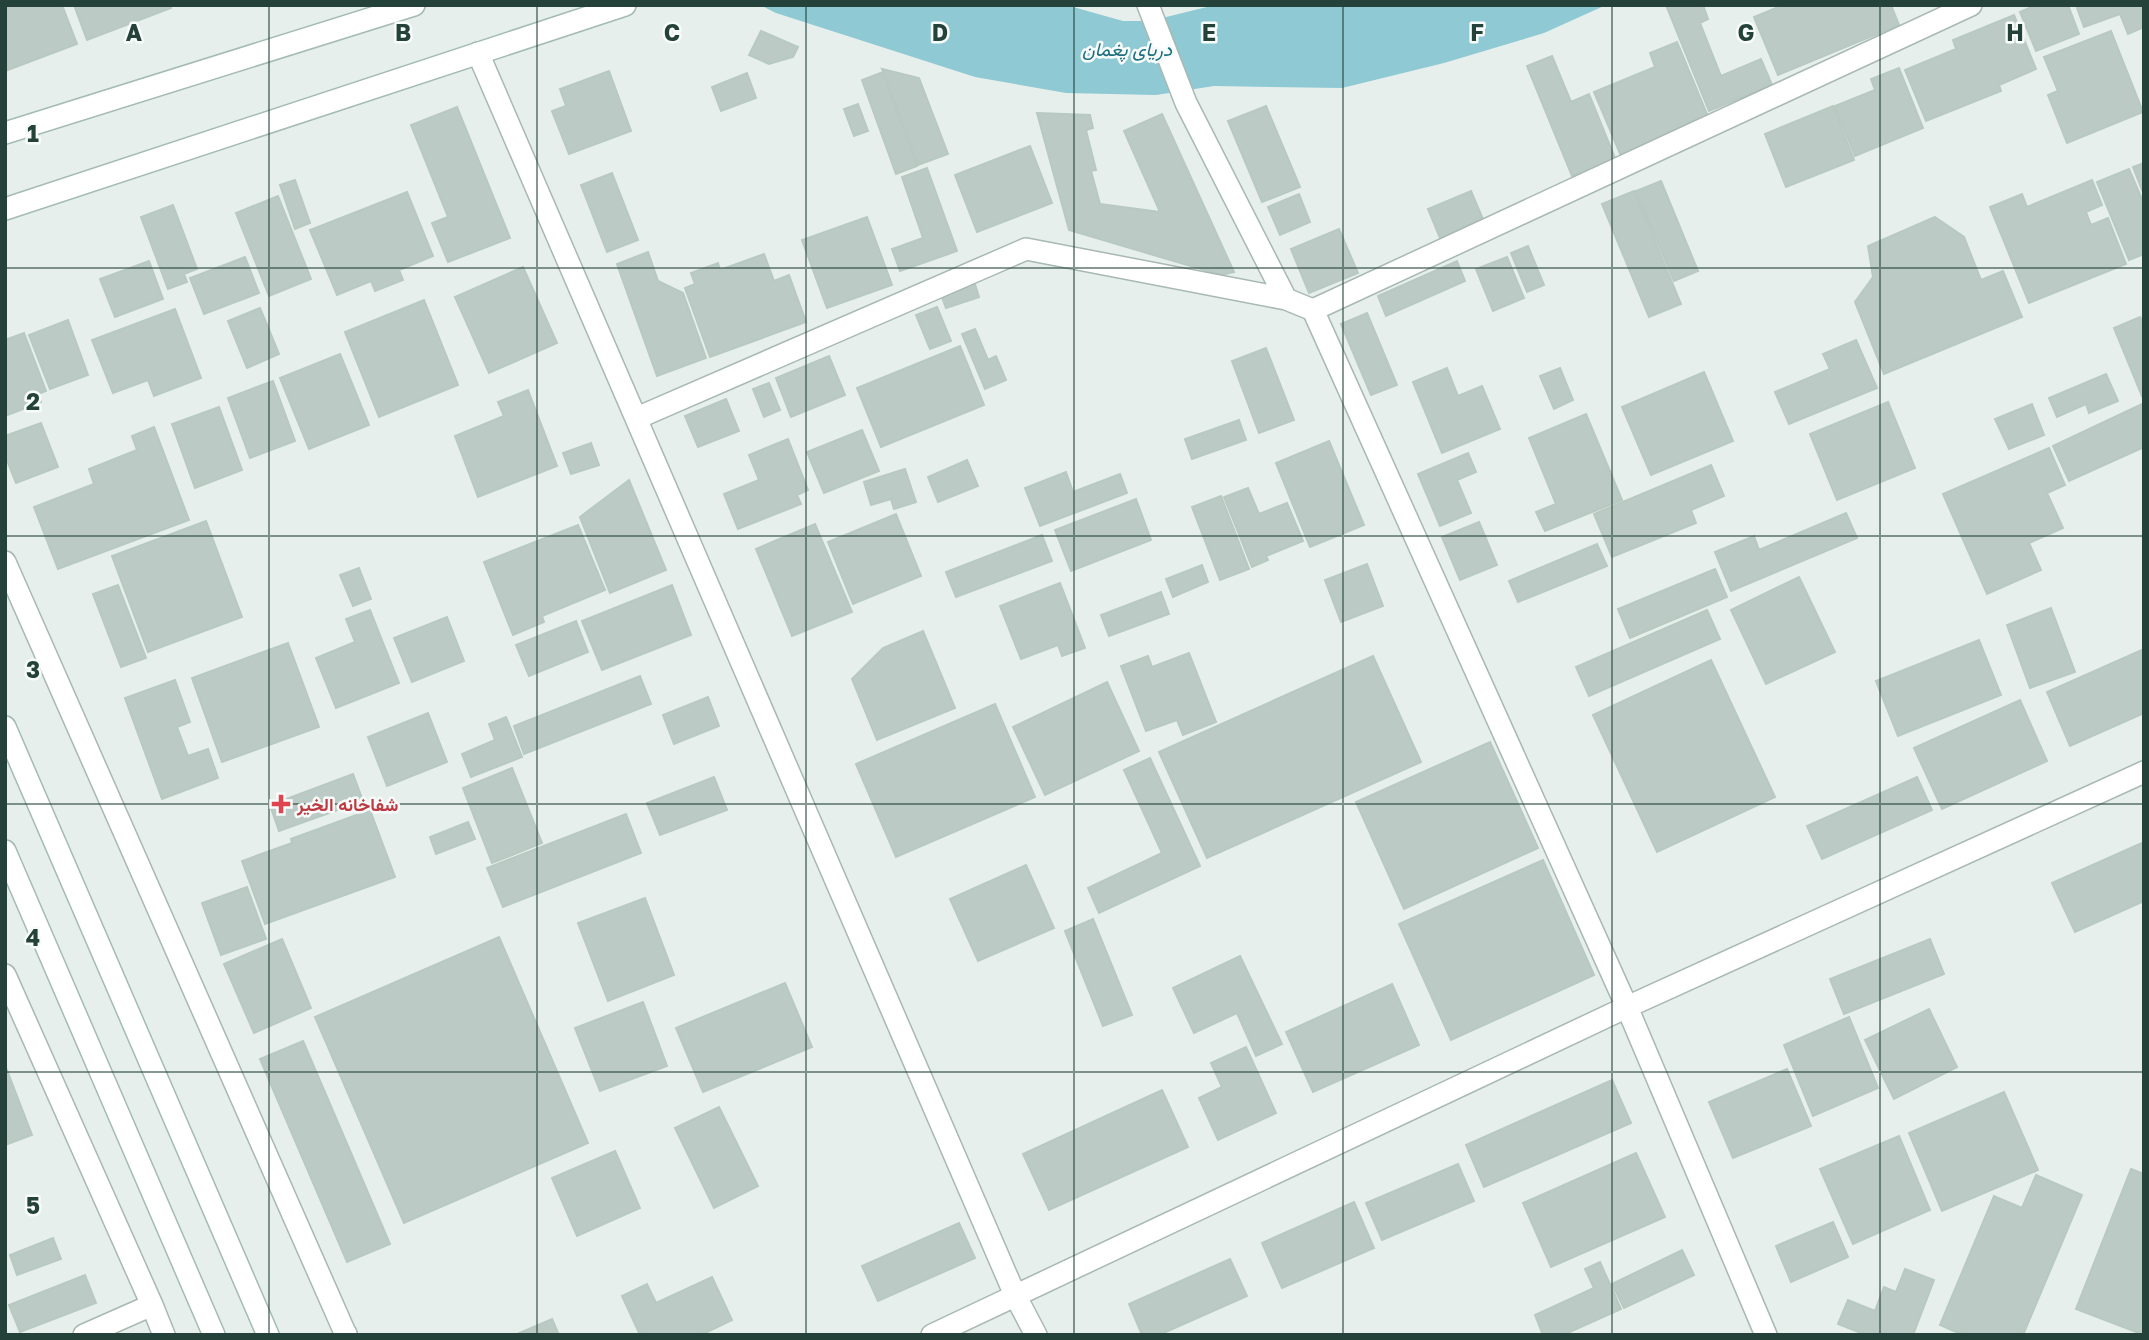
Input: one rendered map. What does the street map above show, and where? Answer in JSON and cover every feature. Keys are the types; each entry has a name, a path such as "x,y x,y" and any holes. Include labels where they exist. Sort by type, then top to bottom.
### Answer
{"street":[{"path":"5,133 414,5"},
{"path":"5,209 625,5"},
{"path":"1313,310 1971,5"},
{"path":"1149,10 1186,103 1286,299"},
{"path":"478,53 1015,1295 1036,1335"},
{"path":"637,418 1026,249 1286,299 1313,310 1627,1007 1766,1335"},
{"path":"5,562 346,1335"},
{"path":"5,727 268,1335"},
{"path":"932,1335 1627,1007 2144,772"},
{"path":"5,851 214,1335"},
{"path":"5,975 164,1335"},
{"path":"84,1335 152,1305"}],"water":[{"name":"دریای پغمان","path":"760,5 1066,5 1123,21 1150,21 1215,5 1606,5 1544,33 1444,63 1342,88 1214,86 1156,95 1066,93 975,77 776,13"}],"building":[{"path":"5,5 62,5 77,44 5,71"},
{"path":"74,5 170,5 171,8 87,40"},
{"path":"1666,5 1703,5 1708,19 1700,23 1721,76 1761,59 1772,85 1709,111"},
{"path":"1783,5 1891,5 1899,25 1778,75 1754,17"},
{"path":"2036,5 2068,5 2079,34 2036,51 2020,12"},
{"path":"2076,5 2144,5 2144,27 2128,34 2120,14 2084,27"},
{"path":"2014,15 2036,69 1999,85 2001,91 1926,121 1905,70 1956,49 1953,40"},
{"path":"761,31 798,47 793,57 769,64 749,55"},
{"path":"2111,31 2143,112 2067,143 2048,95 2058,91 2044,57"},
{"path":"1677,42 1709,119 1621,156 1594,92 1655,67 1650,53"},
{"path":"1552,56 1571,102 1589,94 1615,158 1572,176 1527,66"},
{"path":"1899,68 1923,128 1855,156 1835,106 1875,90 1871,79"},
{"path":"882,69 919,78 948,154 918,165"},
{"path":"609,71 631,131 569,154 552,111 566,106 560,89"},
{"path":"883,72 917,166 896,174 862,80"},
{"path":"747,73 756,98 721,111 712,87"},
{"path":"858,104 868,131 854,136 844,109"},
{"path":"1266,106 1300,187 1262,202 1228,121"},
{"path":"1833,106 1854,160 1786,187 1765,134"},
{"path":"457,107 510,238 448,262 432,223 448,217 411,125"},
{"path":"1037,113 1090,115 1093,128 1086,130 1096,170 1091,171 1100,204 1160,212 1124,131 1162,114 1234,272 1221,275 1069,230"},
{"path":"1030,146 1052,203 977,232 955,175"},
{"path":"2144,163 2144,195 2133,167"},
{"path":"927,168 957,251 900,271 892,249 923,238 902,177"},
{"path":"2129,169 2144,204 2144,254 2129,260 2097,182"},
{"path":"612,173 638,240 607,252 581,185"},
{"path":"295,180 310,223 295,229 280,185"},
{"path":"2092,180 2102,205 2086,212 2091,225 2108,218 2126,264 2029,303 1990,207 2022,194 2027,207"},
{"path":"1661,181 1698,271 1674,281 1636,191"},
{"path":"1471,191 1485,224 1442,243 1428,209"},
{"path":"1634,191 1681,304 1649,317 1602,204"},
{"path":"407,192 433,256 399,270 403,280 375,291 371,281 337,295 310,230"},
{"path":"1299,194 1310,222 1280,235 1268,207"},
{"path":"278,196 311,279 269,296 236,213"},
{"path":"173,205 197,269 184,274 187,282 168,289 141,217"},
{"path":"867,217 892,285 827,308 802,240"},
{"path":"1935,217 1964,237 1981,280 2003,271 2022,317 1884,374 1855,302 1873,277 1868,246"},
{"path":"1339,229 1358,273 1309,293 1291,249"},
{"path":"1528,246 1544,285 1527,292 1511,253"},
{"path":"648,252 658,281 683,293 706,358 657,376 617,264"},
{"path":"764,254 774,281 789,275 806,322 710,357 685,288 695,284 691,273 718,263 720,270"},
{"path":"245,257 259,293 204,314 190,278"},
{"path":"1507,257 1524,298 1493,311 1476,269"},
{"path":"149,261 163,299 115,317 100,279"},
{"path":"1457,261 1465,281 1386,316 1378,296"},
{"path":"523,267 557,343 489,373 455,297"},
{"path":"974,281 979,297 946,308 940,292"},
{"path":"424,300 458,385 379,417 345,332"},
{"path":"937,307 951,341 930,349 916,315"},
{"path":"260,308 279,354 247,368 228,321"},
{"path":"175,309 201,378 154,396 148,380 113,393 92,340"},
{"path":"1367,313 1397,385 1371,395 1341,324"},
{"path":"2140,317 2144,325 2142,396 2114,328"},
{"path":"68,320 88,375 50,389 29,335"},
{"path":"975,329 988,360 996,356 1006,380 985,389 962,334"},
{"path":"24,333 46,391 38,394 41,402 5,416 5,340"},
{"path":"1856,340 1877,388 1789,424 1775,392 1830,369 1823,354"},
{"path":"960,346 984,405 881,447 857,388"},
{"path":"1266,348 1294,420 1259,433 1232,361"},
{"path":"340,354 369,425 309,449 280,378"},
{"path":"829,356 845,395 791,417 776,378"},
{"path":"1447,368 1458,396 1482,386 1500,429 1442,453 1413,382"},
{"path":"1560,368 1573,400 1554,409 1540,376"},
{"path":"1704,372 1733,441 1651,475 1622,407"},
{"path":"2106,374 2118,401 2089,413 2086,404 2057,417 2049,398"},
{"path":"273,381 295,441 250,458 228,398"},
{"path":"769,383 780,410 764,417 753,389"},
{"path":"528,390 557,466 478,497 455,436 504,416 498,402"},
{"path":"726,399 739,431 698,447 685,416"},
{"path":"1888,402 1915,468 1837,500 1810,434"},
{"path":"2144,403 2144,447 2069,481 2053,446"},
{"path":"2032,404 2044,435 2009,449 1995,419"},
{"path":"219,407 242,470 195,488 172,424"},
{"path":"1586,414 1622,500 1545,531 1536,512 1556,504 1529,438"},
{"path":"1239,420 1246,440 1192,459 1185,439"},
{"path":"41,423 58,467 16,483 5,455 5,436"},
{"path":"154,427 189,520 58,569 34,507 94,484 89,469 137,450 132,436"},
{"path":"862,430 879,471 824,493 807,452"},
{"path":"788,439 808,490 797,495 801,504 738,529 724,494 759,480 749,455"},
{"path":"1329,441 1364,525 1310,547 1276,463"},
{"path":"591,443 599,465 571,474 563,453"},
{"path":"2049,448 2065,485 2047,493 2063,528 2029,543 2041,570 1987,594 1943,494"},
{"path":"1468,453 1476,472 1457,480 1471,513 1440,526 1418,474"},
{"path":"967,460 978,486 938,502 928,477"},
{"path":"1711,465 1724,496 1691,510 1696,523 1612,557 1594,514"},
{"path":"905,469 916,502 894,509 891,499 871,505 864,482"},
{"path":"1066,472 1073,492 1120,474 1127,493 1040,526 1025,488"},
{"path":"629,480 666,570 610,593 580,517"},
{"path":"1248,488 1259,514 1287,503 1303,541 1266,556 1268,560 1252,567 1224,497"},
{"path":"1221,496 1249,569 1220,580 1192,507"},
{"path":"1136,499 1151,540 1071,571 1055,530"},
{"path":"1846,513 1857,538 1731,591 1715,552 1754,536 1759,550"},
{"path":"896,514 921,576 853,604 828,542"},
{"path":"206,521 242,617 148,652 112,556"},
{"path":"1479,522 1497,565 1460,580 1442,537"},
{"path":"815,524 852,612 792,636 756,549"},
{"path":"578,525 605,590 542,616 544,622 513,635 484,562"},
{"path":"1042,535 1052,561 956,597 946,572"},
{"path":"1597,544 1607,566 1518,602 1509,581"},
{"path":"1367,564 1383,606 1341,622 1325,580"},
{"path":"1202,565 1208,582 1173,597 1166,579"},
{"path":"359,568 371,599 353,606 340,575"},
{"path":"1715,569 1727,597 1630,638 1618,609"},
{"path":"1799,577 1835,652 1766,684 1731,610"},
{"path":"1060,583 1085,648 1062,656 1058,645 1021,659 1000,606"},
{"path":"118,585 146,658 121,667 93,594"},
{"path":"672,585 691,635 602,670 582,621"},
{"path":"1161,592 1169,614 1109,636 1101,615"},
{"path":"2051,608 2075,672 2030,688 2007,625"},
{"path":"370,610 399,683 336,708 316,658 355,642 346,619"},
{"path":"1707,610 1720,639 1589,696 1576,667"},
{"path":"447,617 464,661 412,682 394,638"},
{"path":"576,621 588,652 529,676 516,645"},
{"path":"923,631 955,708 877,740 852,679 883,648"},
{"path":"1979,640 2001,695 1898,736 1876,681"},
{"path":"288,643 319,727 222,762 192,678"},
{"path":"2144,649 2144,713 2070,746 2047,692"},
{"path":"1189,653 1216,722 1183,735 1177,720 1146,731 1121,666 1148,656 1152,667"},
{"path":"1373,656 1421,762 1207,858 1159,752"},
{"path":"1711,660 1775,797 1657,852 1593,715"},
{"path":"640,676 651,704 524,754 514,726"},
{"path":"175,680 190,722 177,727 188,756 208,749 218,778 162,799 125,698"},
{"path":"1107,682 1139,751 1045,795 1013,727"},
{"path":"708,697 719,726 674,744 663,715"},
{"path":"2020,700 2047,761 1942,809 1914,748"},
{"path":"995,704 1035,797 896,857 856,764"},
{"path":"428,713 447,762 387,786 368,737"},
{"path":"506,717 522,757 471,777 462,754 495,740 489,724"},
{"path":"1490,742 1538,848 1404,909 1356,802"},
{"path":"1150,758 1200,866 1099,913 1088,888 1162,853 1124,770"},
{"path":"512,768 542,843 492,863 463,788"},
{"path":"353,774 363,801 279,831 270,805"},
{"path":"714,777 727,810 660,835 647,803"},
{"path":"1917,777 1932,810 1822,859 1807,826"},
{"path":"370,810 395,877 265,924 242,861 292,843 291,839"},
{"path":"626,814 641,853 503,907 487,868"},
{"path":"468,822 475,839 436,854 430,837"},
{"path":"2144,842 2144,901 2075,932 2052,883"},
{"path":"1543,860 1594,975 1451,1040 1399,924"},
{"path":"1026,865 1054,928 978,961 950,899"},
{"path":"247,887 266,939 221,955 202,903"},
{"path":"645,898 674,975 608,1001 578,923"},
{"path":"1093,919 1132,1015 1103,1026 1065,931"},
{"path":"499,937 588,1143 404,1223 315,1017"},
{"path":"282,939 311,1008 254,1033 224,964"},
{"path":"1930,939 1944,974 1844,1014 1830,979"},
{"path":"1240,956 1282,1044 1256,1056 1237,1013 1194,1033 1173,988"},
{"path":"785,983 812,1047 703,1092 676,1028"},
{"path":"1392,984 1419,1045 1313,1092 1286,1032"},
{"path":"643,1002 667,1066 600,1091 575,1028"},
{"path":"1929,1009 1957,1067 1894,1099 1865,1040"},
{"path":"1849,1017 1878,1088 1813,1116 1784,1045"},
{"path":"303,1041 390,1244 347,1262 260,1059"},
{"path":"1246,1047 1276,1113 1218,1140 1199,1098 1222,1087 1211,1063"},
{"path":"5,1065 32,1135 5,1145"},
{"path":"1787,1069 1811,1126 1733,1158 1709,1102"},
{"path":"1612,1080 1631,1123 1484,1187 1466,1145"},
{"path":"1162,1090 1188,1147 1049,1210 1023,1154"},
{"path":"2004,1092 2038,1170 1942,1211 1909,1133"},
{"path":"719,1107 758,1186 714,1208 675,1128"},
{"path":"1899,1136 1930,1210 1853,1244 1820,1169"},
{"path":"615,1151 640,1208 577,1236 552,1178"},
{"path":"1636,1153 1665,1217 1551,1267 1523,1203"},
{"path":"1458,1164 1474,1201 1382,1240 1366,1203"},
{"path":"2131,1169 2144,1174 2144,1335 2076,1309"},
{"path":"2036,1175 2082,1195 2023,1335 1963,1335 1940,1325 1994,1196 2022,1208"},
{"path":"1354,1202 1374,1248 1282,1288 1262,1243"},
{"path":"1833,1222 1848,1257 1791,1282 1776,1246"},
{"path":"959,1223 975,1258 878,1301 862,1266"},
{"path":"53,1238 61,1259 17,1275 10,1255"},
{"path":"1682,1250 1694,1275 1624,1308 1612,1284"},
{"path":"1230,1259 1247,1296 1159,1335 1142,1335 1129,1304"},
{"path":"1600,1262 1621,1309 1563,1335 1543,1335 1535,1315 1594,1288 1585,1269"},
{"path":"1905,1269 1934,1280 1913,1335 1866,1335 1838,1324 1848,1300 1875,1311 1884,1287 1896,1292"},
{"path":"85,1275 96,1303 20,1332 9,1305"},
{"path":"712,1277 732,1320 701,1335 640,1335 622,1296 647,1284 656,1303"},
{"path":"552,1319 559,1335 515,1335"}],"place":[{"name":"شفاخانه الخیر","path":"281,804"}]}
